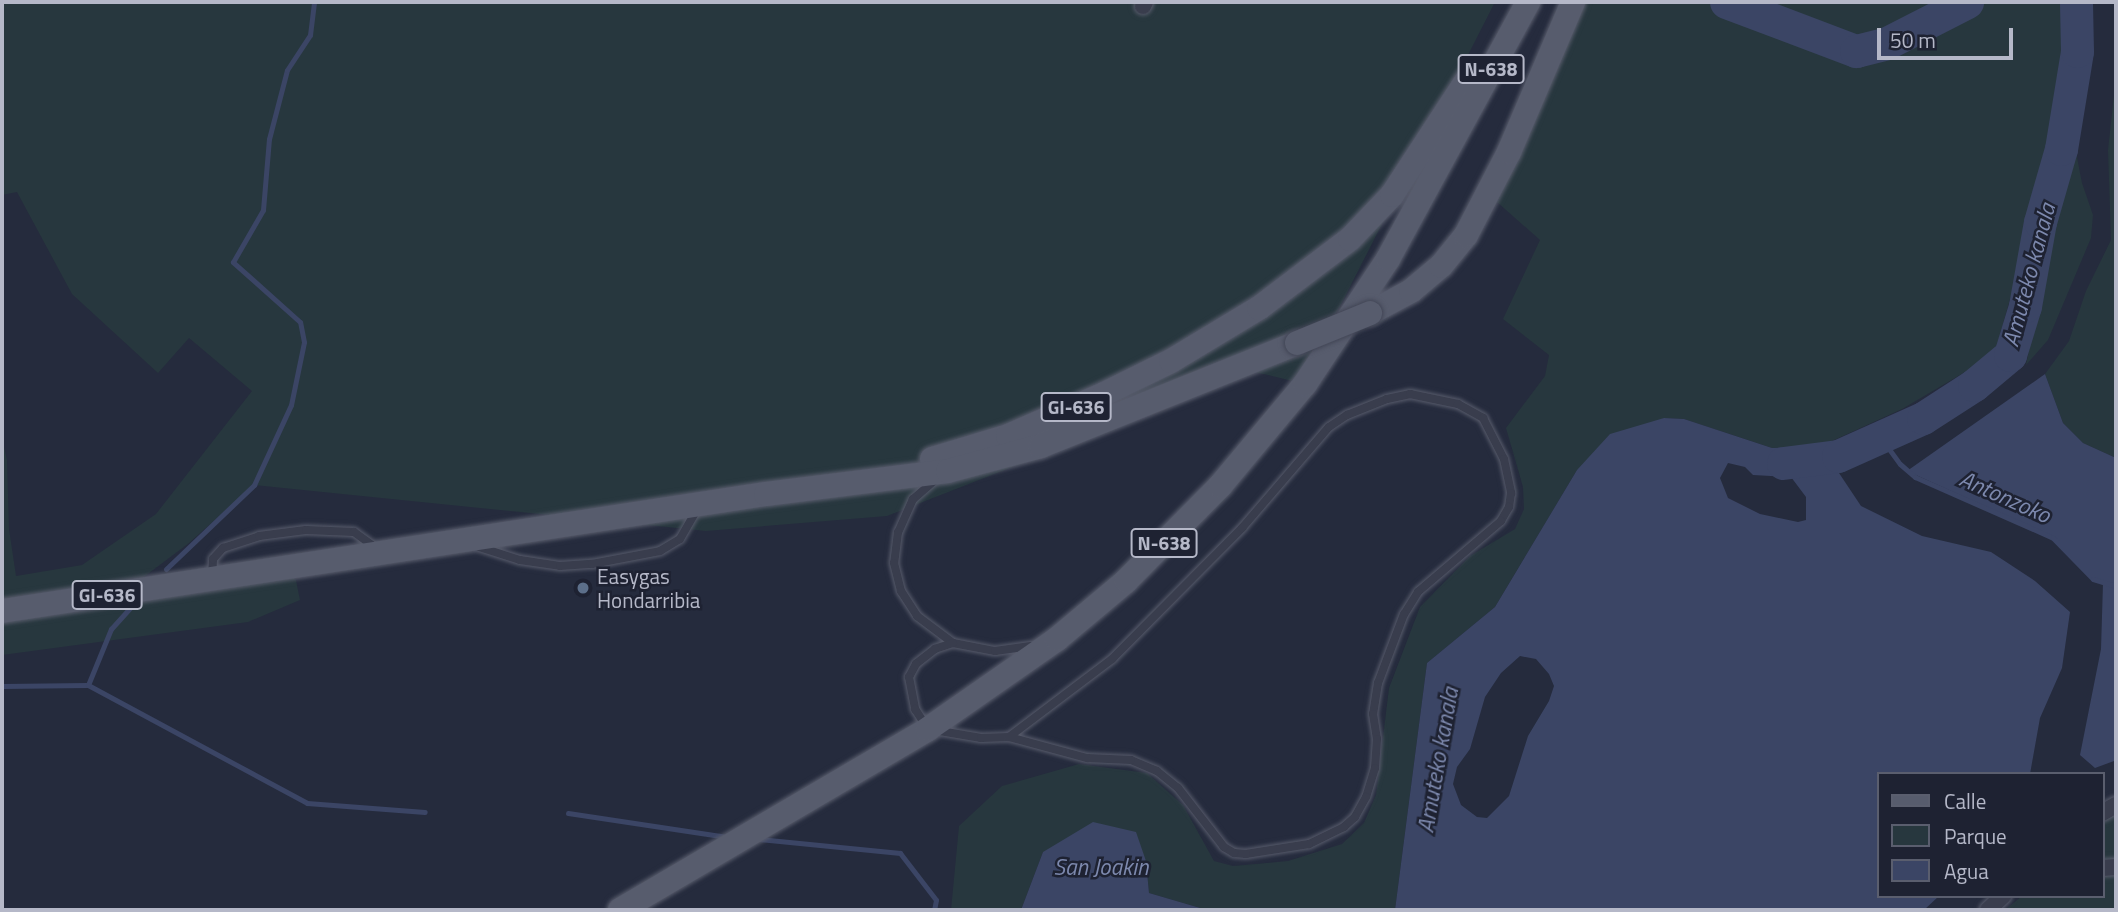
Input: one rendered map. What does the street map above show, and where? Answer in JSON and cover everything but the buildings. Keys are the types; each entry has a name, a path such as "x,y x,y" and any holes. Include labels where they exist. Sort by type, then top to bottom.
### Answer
{"main road":[{"name":"GI-636","path":"766,494 927,461 1008,436 1171,362 1259,308 1349,239 1392,195 1422,154 1486,50 1511,2"},
{"name":"N-638","path":"620,910 928,729 1057,639 1126,581 1220,486 1305,384 1388,259 1528,2"},
{"name":"GI-636","path":"2,611 766,494 948,471 1041,446 1370,313 1411,291 1441,266 1466,235 1509,152 1573,2"},
{"name":"N-638","path":"1454,136 1486,50"}],"street":[{"path":"1988,910 2001,898"}],"lane":[{"path":"953,643 935,649 915,664 909,677 915,709 928,729 981,738 1009,737 1087,758 1130,760 1157,771 1178,788 1224,847 1234,853 1246,854 1310,844 1344,827 1355,817 1366,797 1375,768 1377,738 1373,714 1378,683 1404,614 1418,592 1501,521 1509,507 1511,493 1504,459 1483,418 1458,404 1410,394 1347,415 1329,427 1242,528 1112,659 1009,737"},
{"path":"948,471 913,499 898,531 894,563 901,591 917,616 953,643 968,648 1018,649 1057,639"},
{"path":"460,541 520,560 560,566 592,565 660,551 680,539 690,526 699,504"},
{"path":"212,579 213,559 223,548 259,536 306,530 354,532 384,552"}],"green space":[{"path":"2,2 1495,2 1301,383 1255,372 887,516 706,531 254,485 189,543 125,591 293,566 300,600 248,622 2,655 2,438 7,460 9,529 16,576 82,565 156,514 252,391 189,338 158,373 72,294 17,192 2,195"},
{"path":"1585,2 1721,2 1726,12 1854,61 1902,51 1986,2 2063,2 2059,101 2027,240 1994,355 1902,409 1821,446 1772,448 1684,419 1664,418 1577,470 1495,607 1427,663 1395,910 1207,910 1149,893 1146,861 1043,852 1021,910 951,910 959,826 1002,786 1079,764 1147,773 1183,805 1214,861 1233,866 1288,861 1342,844 1364,823 1376,795 1389,688 1420,607 1470,556 1515,529 1524,509 1523,487 1506,428 1545,376 1549,355 1503,319 1540,240 1497,202"},
{"path":"1754,2 1946,2 1873,40 1839,38"},
{"path":"2116,76 2116,458 2083,443 2063,423 2045,374 2069,341 2086,291 2111,240 2108,150"},
{"path":"2074,142 2082,183 2093,215 2091,238 2048,340 2026,365 2060,194"},
{"path":"2116,815 2116,910 2005,910 2020,898 2104,898 2104,818"}],"water":[{"path":"2045,374 2063,423 2083,443 2116,458 2116,739 2114,761 2095,768 2080,755 2101,649 2103,583 2093,579 2053,537 1907,471"},
{"path":"1664,418 1684,419 1772,448 1821,446 1861,506 1922,536 1991,552 2035,581 2070,612 2062,668 2040,718 2030,772 1876,772 1876,898 1937,898 1924,910 1395,910 1427,663 1495,607 1577,470 1610,434","holes":["1728,463 1745,467 1753,475 1791,477 1806,497 1806,520 1798,522 1760,514 1728,498 1720,478","1520,656 1536,659 1549,674 1554,686 1549,701 1528,736 1509,796 1487,818 1477,817 1461,805 1453,784 1457,767 1470,749 1485,697 1501,673"]},
{"name":"San Joakin","path":"1093,822 1136,832 1146,861 1149,893 1207,910 1021,910 1043,852"}],"waterway":[{"path":"166,569 254,485 291,405 304,342 300,322 233,262 263,210 269,139 287,70 310,35 314,2"},
{"name":"Amuteko kanala","path":"1726,2 1856,51 1887,43 1967,2"},
{"name":"Amuteko kanala","path":"1783,463 1838,456 1923,418 1974,385 2010,355 2025,306 2040,222 2061,149 2077,51 2076,2"},
{"name":"Antonzoko","path":"1881,438 1900,464 1915,477 2053,538 2093,579 2116,586"},
{"path":"2,686 88,685 111,629 136,601"},
{"path":"88,685 307,803 425,812"},
{"path":"568,813 727,837"},
{"path":"758,839 900,853 936,900 934,910"}],"place":[{"name":"Easygas Hondarribia","path":"583,588"}]}
